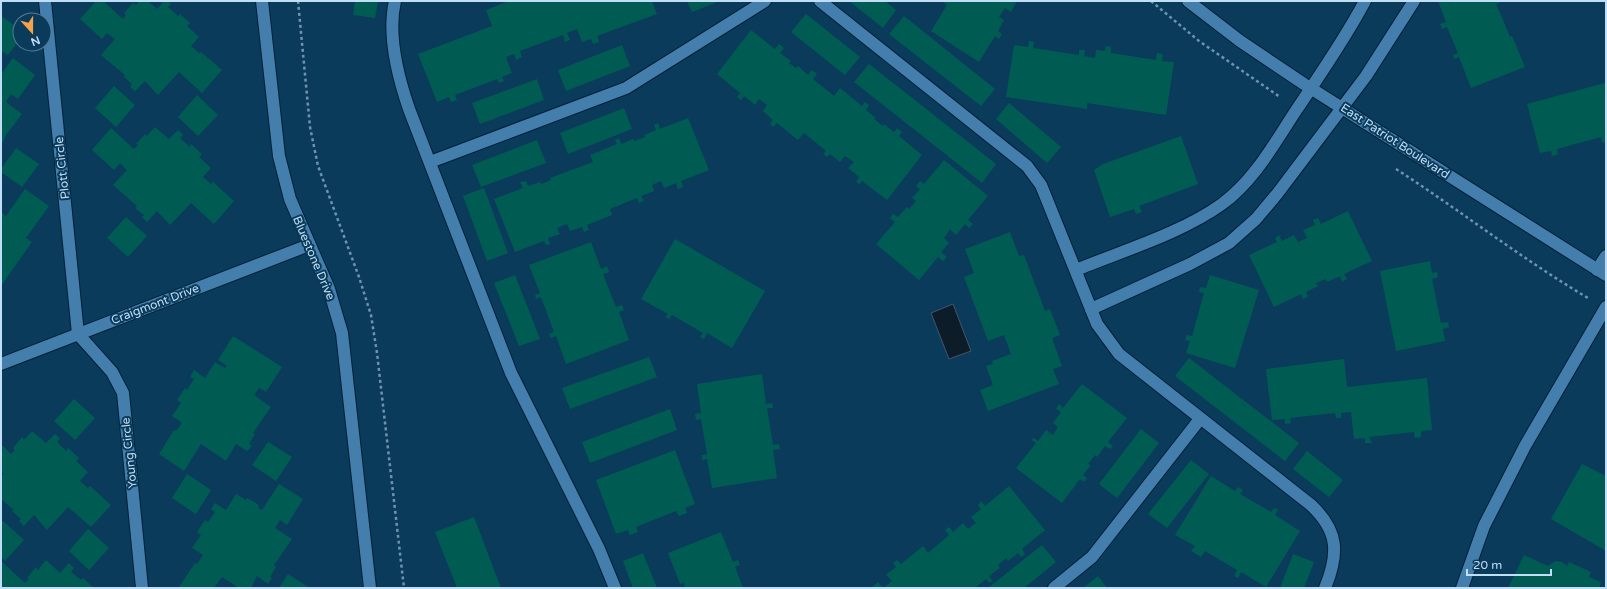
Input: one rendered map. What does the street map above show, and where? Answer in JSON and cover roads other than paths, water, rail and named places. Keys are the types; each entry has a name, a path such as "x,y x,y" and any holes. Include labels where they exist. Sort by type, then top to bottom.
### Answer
{"street":[{"name":"Plott Circle","path":"45,1 78,334"},
{"name":"Bluestone Drive","path":"262,1 279,156 290,199 329,289 342,333 370,588"},
{"path":"395,1 394,40 398,76 430,162 511,372 599,549 614,588"},
{"path":"430,162 626,88 765,1"},
{"path":"820,1 1027,166 1041,185 1097,324 1119,354 1311,505 1324,518 1331,533 1334,552 1333,567 1325,588"},
{"name":"East Patriot Boulevard","path":"1188,1 1240,41 1311,88 1601,272"},
{"path":"1076,270 1162,235 1222,204 1248,180 1329,62 1365,1"},
{"path":"1091,309 1160,279 1229,243 1256,219 1277,194 1366,76 1414,1"},
{"name":"Craigmont Drive","path":"1,364 309,245"},
{"path":"1601,272 1606,256"},
{"path":"1462,588 1484,526 1525,446 1605,308"},
{"name":"Young Circle","path":"78,334 112,372 122,393 142,588"},
{"path":"1054,588 1092,557 1200,419"}],"water":[{"path":"953,304 971,351 949,359 931,313"}]}
